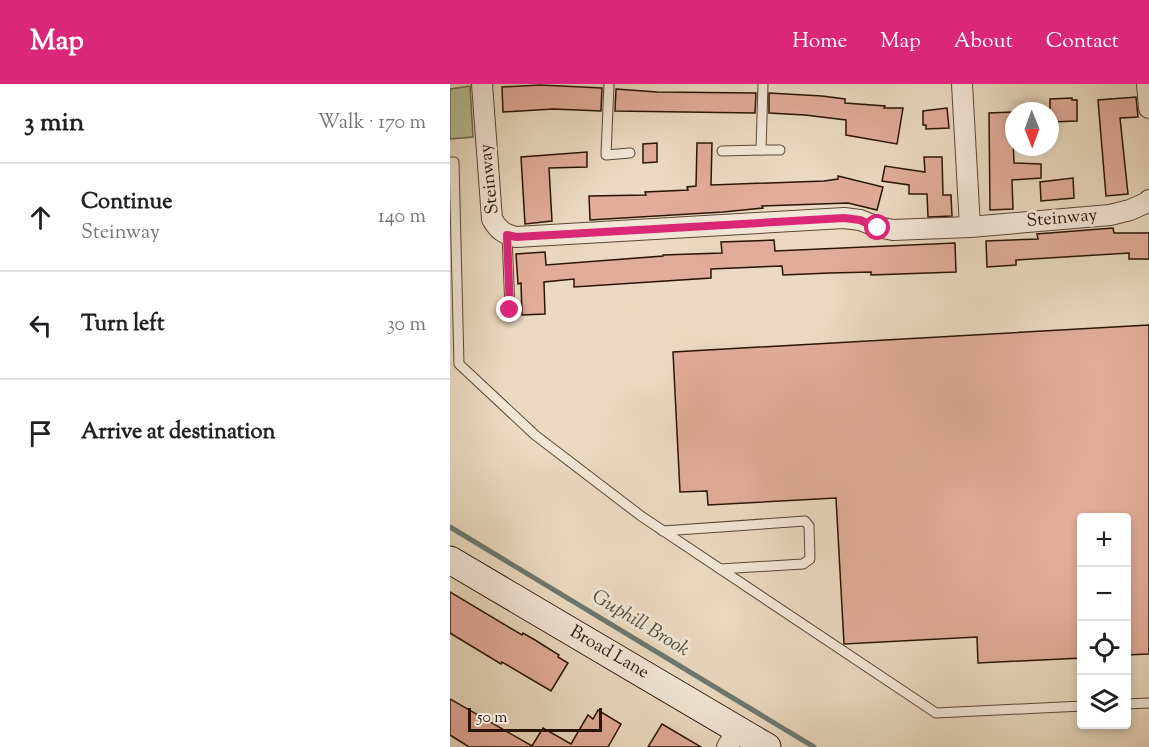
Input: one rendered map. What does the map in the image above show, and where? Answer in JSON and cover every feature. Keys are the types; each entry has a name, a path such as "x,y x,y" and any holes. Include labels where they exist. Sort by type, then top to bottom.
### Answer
{"street":[{"name":"Steinway","path":"482,84 492,219 496,228 507,235 516,237 844,218 860,220 878,228 893,230 970,227 1110,215 1130,210 1149,201"},
{"path":"962,84 970,227"},
{"path":"1147,84 1149,108"},
{"name":"Broad Lane","path":"450,560 732,738 767,747"}],"lane":[{"path":"609,84 603,155 630,153"},
{"path":"761,150 763,84"},
{"path":"722,151 780,150"},
{"path":"450,162 454,162 459,364 535,435 663,531 936,713 1077,706"},
{"path":"507,235 510,310"},
{"path":"663,531 805,521 809,526 810,559 803,564 720,569"},
{"path":"1131,704 1149,703"}],"green space":[{"path":"470,86 473,137 450,139 450,89"}],"building":[{"path":"540,85 602,88 601,111 553,109 503,112 502,87"},
{"path":"616,89 657,92 756,93 755,113 615,111"},
{"path":"769,93 822,96 845,99 845,103 903,108 897,144 846,135 846,120 769,113"},
{"path":"1136,97 1138,117 1120,118 1128,194 1106,196 1098,100"},
{"path":"1072,98 1072,100 1077,100 1077,121 1059,122 1059,102 1050,102 1050,99"},
{"path":"947,108 949,128 926,129 926,125 923,125 923,111"},
{"path":"1005,112 1005,156 1014,156 1014,163 1041,164 1041,178 1012,180 1013,209 990,210 989,113"},
{"path":"657,143 657,162 643,163 643,144"},
{"path":"697,143 712,143 711,185 824,181 838,179 838,176 883,187 877,210 848,203 762,206 763,208 723,212 590,220 589,196 646,195 645,192 688,190 687,187 696,186"},
{"path":"587,152 587,167 549,168 552,221 525,224 521,157"},
{"path":"924,157 942,157 943,195 951,195 952,216 928,217 927,194 909,194 909,185 882,181 885,166 925,172"},
{"path":"1073,178 1074,198 1041,201 1040,182"},
{"path":"1113,228 1114,233 1149,233 1149,259 1129,259 1129,253 1016,260 1016,265 987,267 986,241 1038,239 1037,234"},
{"path":"774,240 775,251 955,243 956,272 783,275 782,266 711,269 711,278 574,287 574,279 544,282 545,314 522,315 521,283 518,284 516,254 545,252 546,265 663,255 722,253 721,242"},
{"path":"1149,325 1149,654 1131,655 1131,513 1077,513 1077,658 978,663 977,637 844,644 836,498 708,505 707,491 680,492 673,352"},
{"path":"450,592 522,635 523,633 535,640 568,663 551,691 450,633"},
{"path":"450,699 532,746 543,728 571,744 588,715 593,719 598,710 621,724 608,747 469,747 450,735"},
{"path":"662,724 701,747 648,747"}],"waterway":[{"name":"Guphill Brook","path":"450,527 814,747"}],"route":[{"path":"510,310 507,235 516,237 844,218 860,220 878,228"}]}
